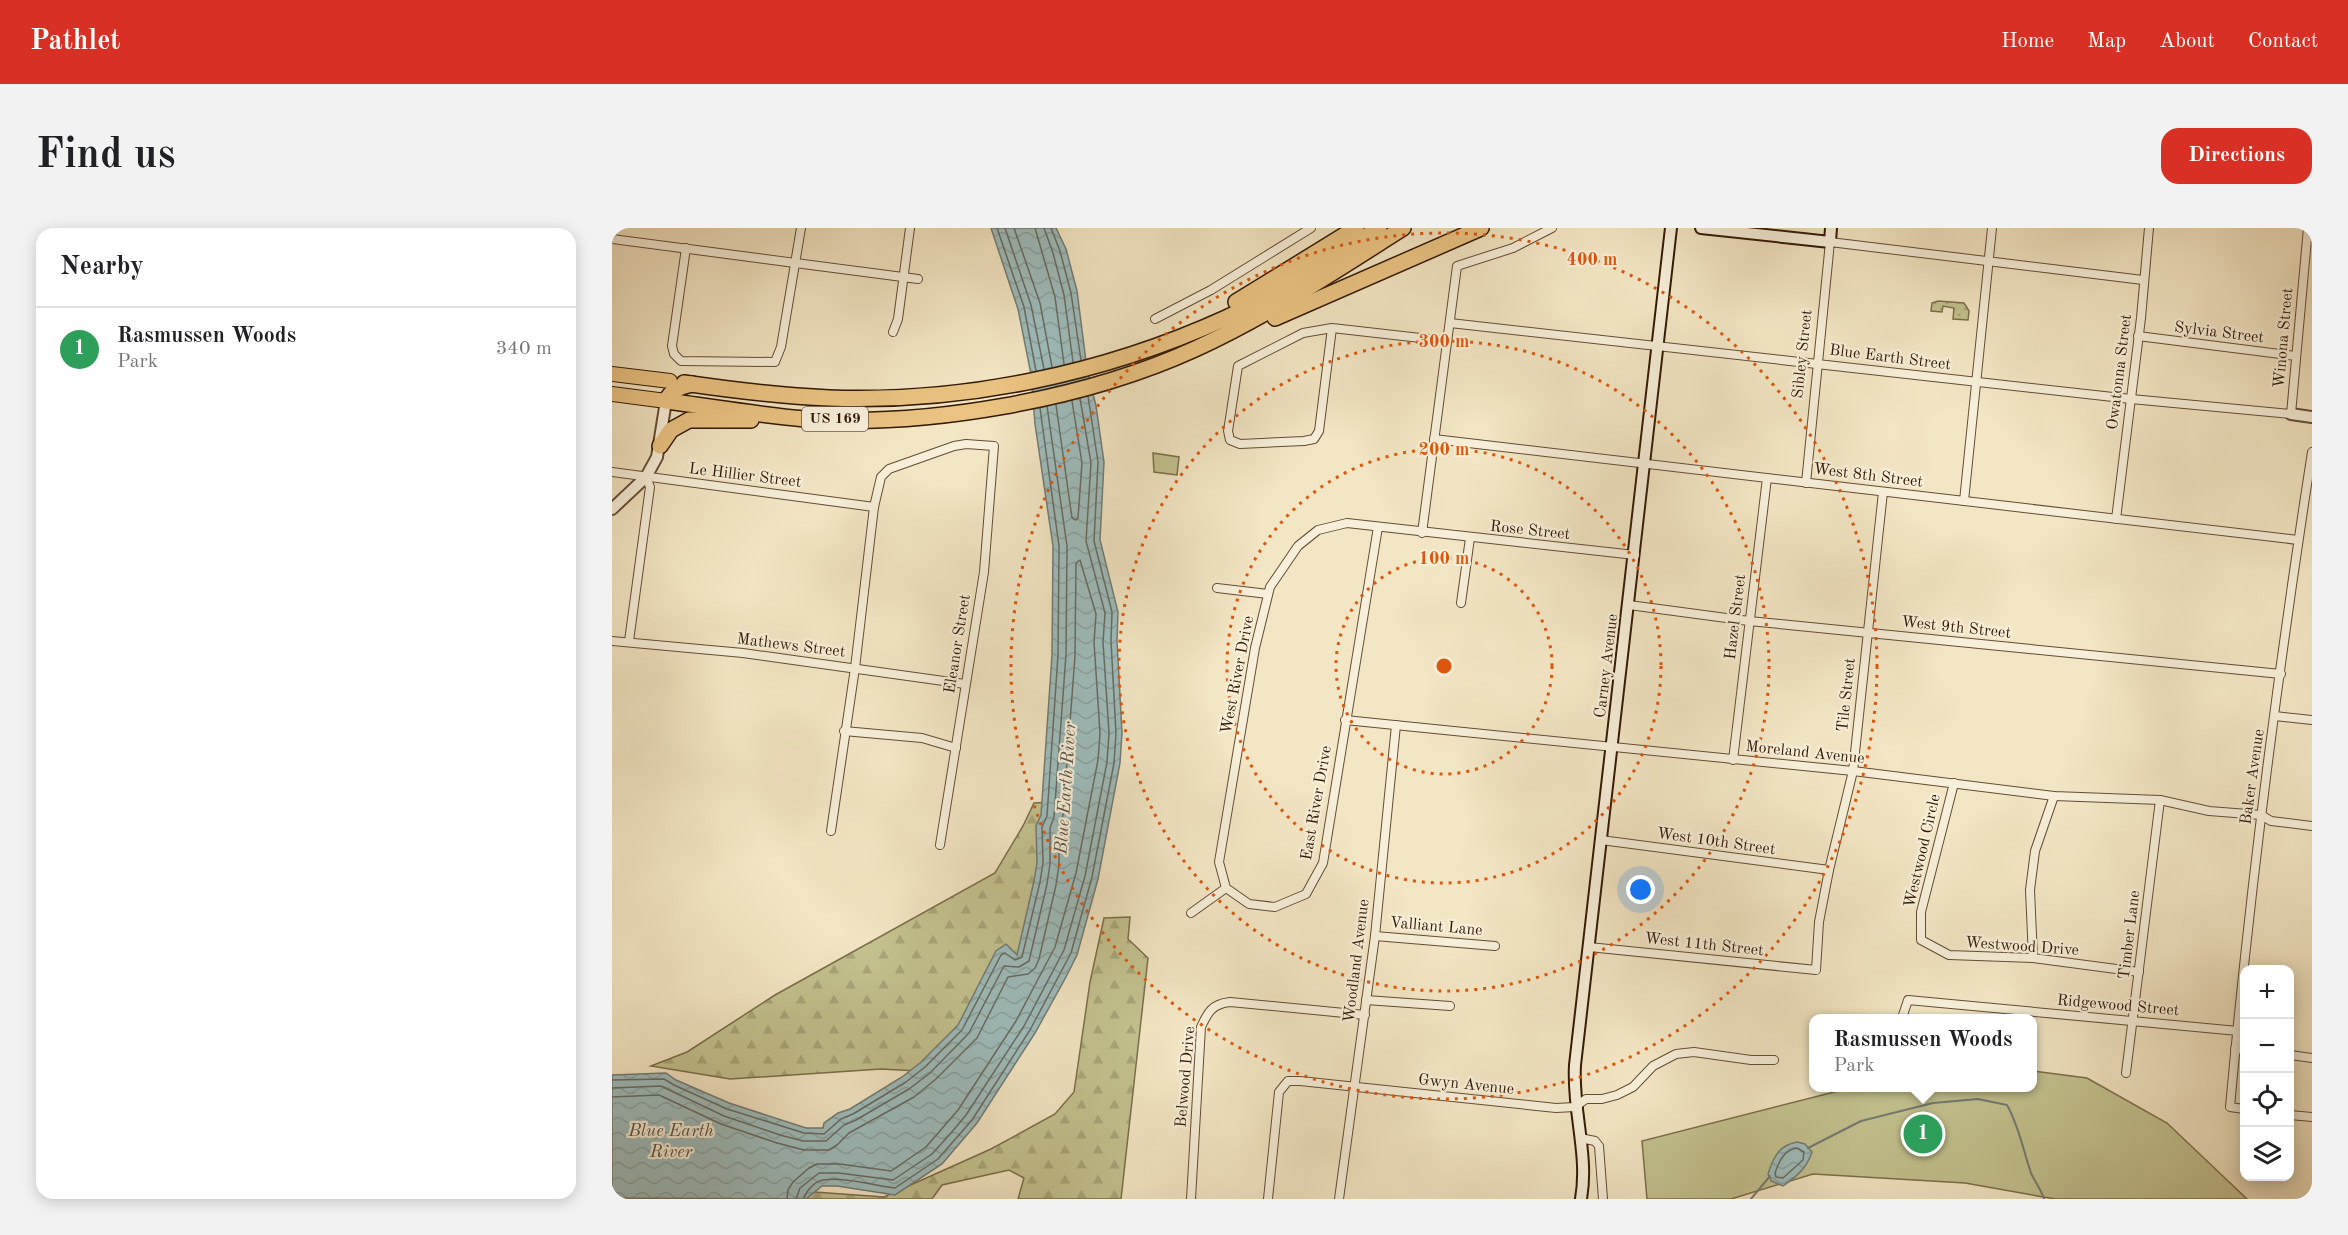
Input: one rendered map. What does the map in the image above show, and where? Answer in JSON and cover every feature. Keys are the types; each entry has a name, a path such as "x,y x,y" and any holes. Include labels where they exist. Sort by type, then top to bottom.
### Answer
{"highway":[{"path":"1164,344 1261,288 1356,228"},
{"name":"US 169","path":"612,374 782,395 870,398 944,394 1003,386 1055,375 1164,344 1228,317 1268,296 1379,228"},
{"name":"US 169","path":"612,394 806,419 899,419 1005,405 1077,389 1146,368 1194,350 1288,301 1403,228"},
{"path":"1194,350 1248,331 1481,228"},
{"path":"666,401 669,394 678,387 692,384"},
{"path":"660,446 671,430 689,420 806,419"}],"main road":[{"name":"Carney Avenue","path":"1581,1199 1584,1179 1575,1107 1575,1065 1671,228"},
{"path":"1701,228 1830,242"},
{"name":"Sibley Street","path":"1830,242 1831,228"},
{"path":"612,509 646,477 657,457 666,401"},
{"path":"2291,414 2312,417"}],"street":[{"path":"686,248 672,346 674,354 681,361 775,362 781,347 801,228"},
{"path":"893,332 898,319 910,228"},
{"path":"1155,319 1211,290 1311,228"},
{"path":"1422,533 1457,266 1513,248 1552,228"},
{"path":"1964,501 1992,228"},
{"name":"Owatonna Street","path":"2116,519 2149,228"},
{"name":"Winona Street","path":"2291,414 2308,228"},
{"path":"612,239 918,279"},
{"path":"1830,242 2143,280"},
{"name":"Sibley Street","path":"1806,483 1830,242"},
{"name":"Blue Earth Street","path":"1450,323 2131,399 2291,414"},
{"path":"1332,328 1319,431 1314,439 1240,444 1230,440 1228,431 1238,366 1303,333 1332,328 1447,340"},
{"name":"Sylvia Street","path":"2138,336 2296,356"},
{"name":"West 8th Street","path":"1434,440 2298,540"},
{"name":"Eleanor Street","path":"874,507 881,477 889,469 954,446 966,444 994,446 984,572 940,845"},
{"name":"Baker Avenue","path":"2240,1108 2230,1107 2235,1049 2261,815 2312,452"},
{"name":"Le Hillier Street","path":"612,472 874,507"},
{"path":"628,642 650,487 646,477"},
{"name":"Hazel Street","path":"1733,760 1767,478"},
{"name":"Tile Street","path":"1816,970 1819,922 1853,771 1883,492"},
{"path":"831,831 855,668 874,507"},
{"name":"West River Drive","path":"1226,888 1220,862 1255,648 1270,587 1298,546 1318,530 1347,523 1422,533"},
{"path":"1345,720 1378,527"},
{"name":"Rose Street","path":"1422,533 1635,555"},
{"path":"1461,603 1470,538"},
{"path":"1217,588 1268,594"},
{"name":"West 9th Street","path":"1629,605 1749,621 2281,674"},
{"name":"Mathews Street","path":"612,641 855,668 965,684"},
{"path":"2275,716 2312,720"},
{"name":"Moreland Avenue","path":"1345,720 1853,771 2054,796 2160,800 2209,811 2261,815 2271,821 2312,826"},
{"name":"East River Drive","path":"1226,888 1249,904 1275,907 1306,894 1323,863 1345,720"},
{"name":"Woodland Avenue","path":"1339,1199 1375,936 1396,725"},
{"path":"844,731 922,738 956,748"},
{"name":"Westwood Circle","path":"1921,926 1921,912 1954,783"},
{"path":"2033,958 2030,890 2035,851 2054,796"},
{"name":"Timber Lane","path":"2126,1073 2160,800"},
{"name":"West 10th Street","path":"1601,840 1829,870"},
{"path":"1191,913 1226,888"},
{"name":"Westwood Drive","path":"1921,926 1921,940 1948,955 2033,958 2139,972"},
{"name":"Valliant Lane","path":"1375,936 1495,946"},
{"name":"West 11th Street","path":"1589,947 1816,970"},
{"name":"Ridgewood Street","path":"1903,1014 1908,999 2238,1031"},
{"path":"1366,1000 1449,1006"},
{"name":"Belwood Drive","path":"1191,1199 1201,1027 1208,1011 1217,1003 1230,1002 1365,1015"},
{"path":"2235,1049 2240,1050"},
{"name":"Gwyn Avenue","path":"1268,1199 1279,1092 1288,1081 1575,1107 1587,1099 1602,1099 1633,1087 1653,1066 1676,1054 1694,1052 1751,1060 1774,1060"},
{"path":"2294,1056 2312,1058"},
{"path":"2294,1115 2312,1117"},
{"path":"1580,1138 1595,1141 1599,1146 1603,1199"}],"green space":[{"path":"1938,301 1964,303 1969,311 1968,320 1953,319 1954,308 1943,306 1942,312 1931,311 1932,303"},
{"path":"1153,453 1179,457 1177,475 1154,472"},
{"path":"1055,802 1038,939 937,1072 881,1069 730,1079 651,1066 687,1052 775,995 995,873 1034,803"},
{"path":"1130,917 1128,939 1148,958 1121,1199 1018,1199 1024,1178 1009,1170 942,1185 932,1199 612,1199 612,1168 757,1188 884,1197 991,1149 1055,1114 1074,1092 1090,982 1104,918"},
{"path":"2037,1072 2087,1078 2167,1123 2247,1199 2055,1199 1965,1183 1813,1174 1731,1199 1647,1199 1642,1141 1834,1092 2037,1092"}],"water":[{"name":"Blue Earth River","path":"991,228 1056,228 1066,249 1077,291 1087,369 1096,406 1104,462 1100,540 1118,612 1117,641 1122,733 1120,763 1098,879 1077,955 1035,1033 977,1123 942,1164 895,1195 837,1186 822,1186 806,1199 612,1198 612,1075 666,1073 676,1080 729,1103 806,1128 823,1128 824,1123 838,1113 850,1109 902,1077 920,1063 958,1025 996,951 1006,944 1017,955 1037,863 1036,826 1041,815 1052,655 1053,546 1035,424 1031,374 1018,309"},
{"path":"1797,1142 1805,1144 1812,1152 1807,1163 1797,1176 1783,1186 1771,1181 1768,1174 1778,1153 1786,1146"}],"waterway":[{"path":"1808,1148 1861,1121 1933,1103 1978,1099 2007,1105 2018,1130 2031,1173 2044,1199"},
{"path":"1751,1199 1770,1176"}],"place":[{"name":"Rasmussen Woods","path":"1923,1134"}]}
